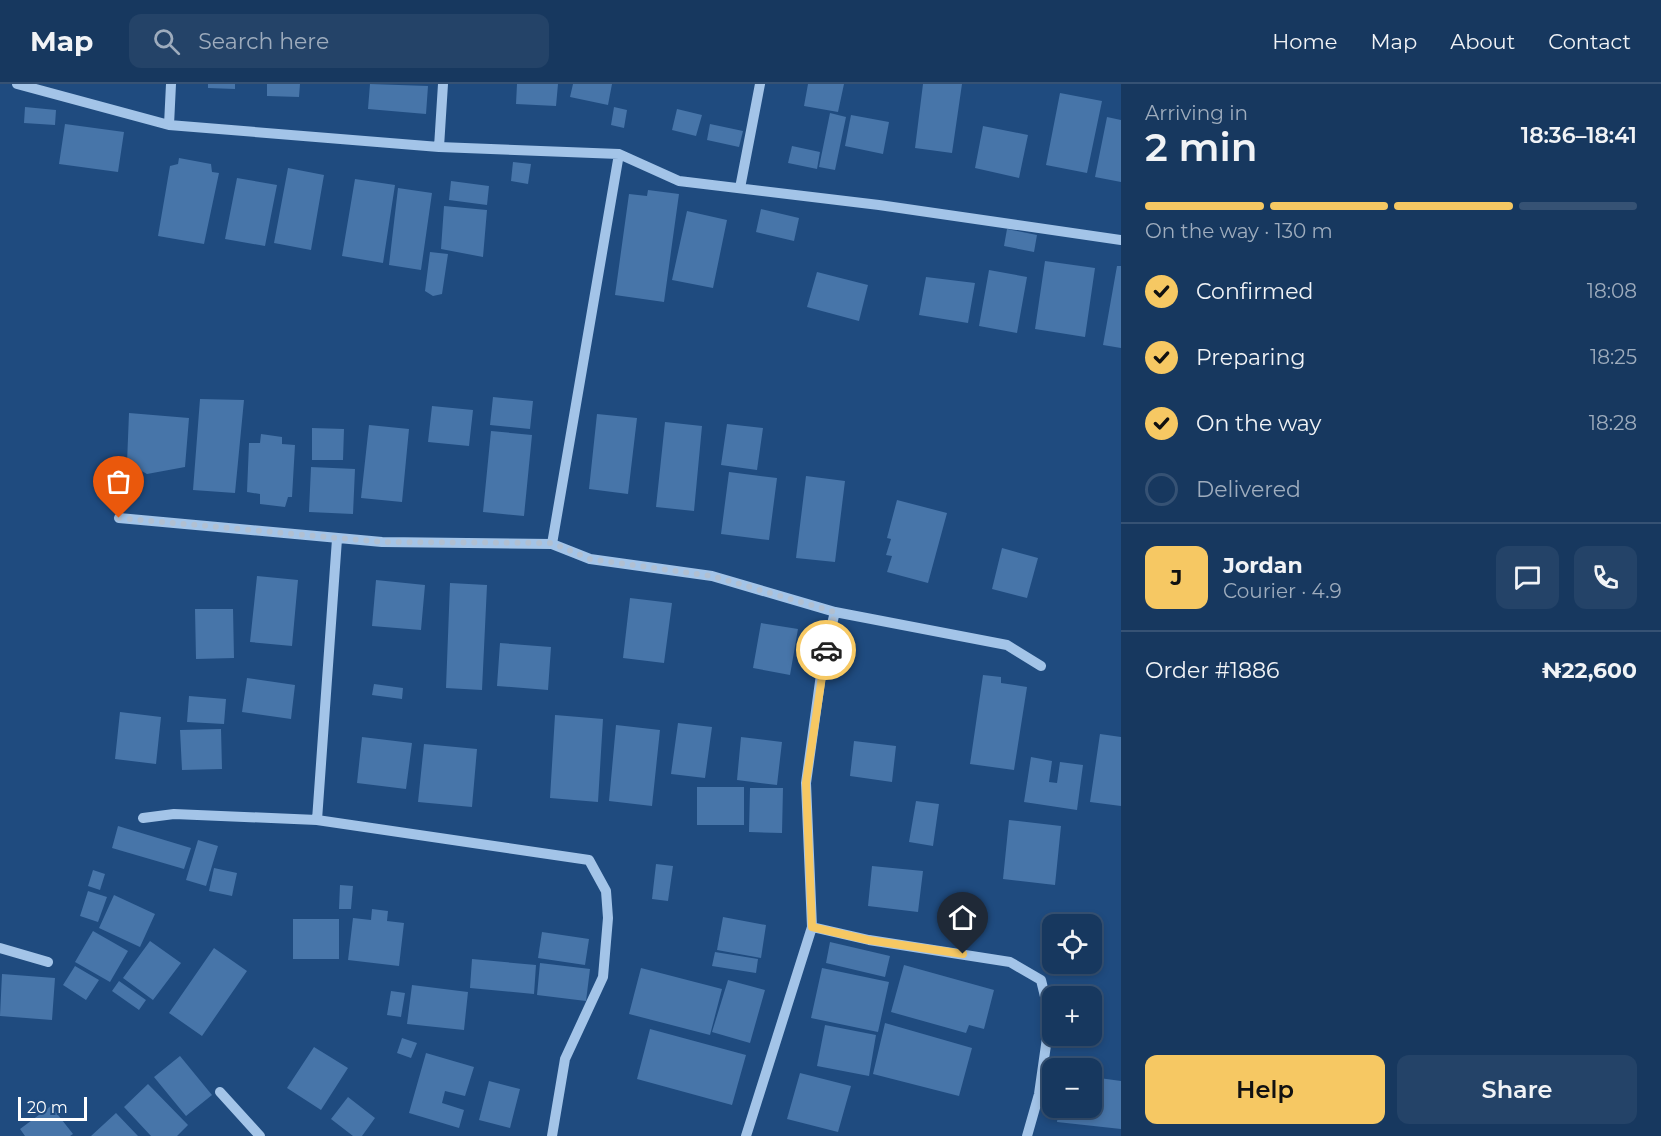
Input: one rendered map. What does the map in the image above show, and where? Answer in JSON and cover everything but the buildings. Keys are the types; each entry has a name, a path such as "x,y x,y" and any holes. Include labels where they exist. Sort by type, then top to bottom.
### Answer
{"street":[{"path":"17,84 169,125 439,147 619,154 679,181 1121,240"},
{"path":"169,125 171,84"},
{"path":"439,147 443,84"},
{"path":"740,188 760,84"},
{"path":"552,543 619,154"},
{"path":"119,518 382,542 552,543 590,559 712,576 835,612 1007,645 1041,666"},
{"path":"317,820 337,539"},
{"path":"746,1136 812,927 806,783 823,660 835,612"},
{"path":"143,818 174,814 317,820 589,860 606,891 608,918 603,977 566,1059 552,1136"},
{"path":"812,927 868,940 1010,962 1041,980 1050,1017 1039,1094 1028,1136"},
{"path":"0,948 48,962"},
{"path":"220,1092 260,1136"}],"way so far":[{"path":"119,518 382,542 552,543 590,559 712,576 835,612 826,650"}],"route":[{"path":"826,650 806,783 812,927 868,940 963,954"}]}
